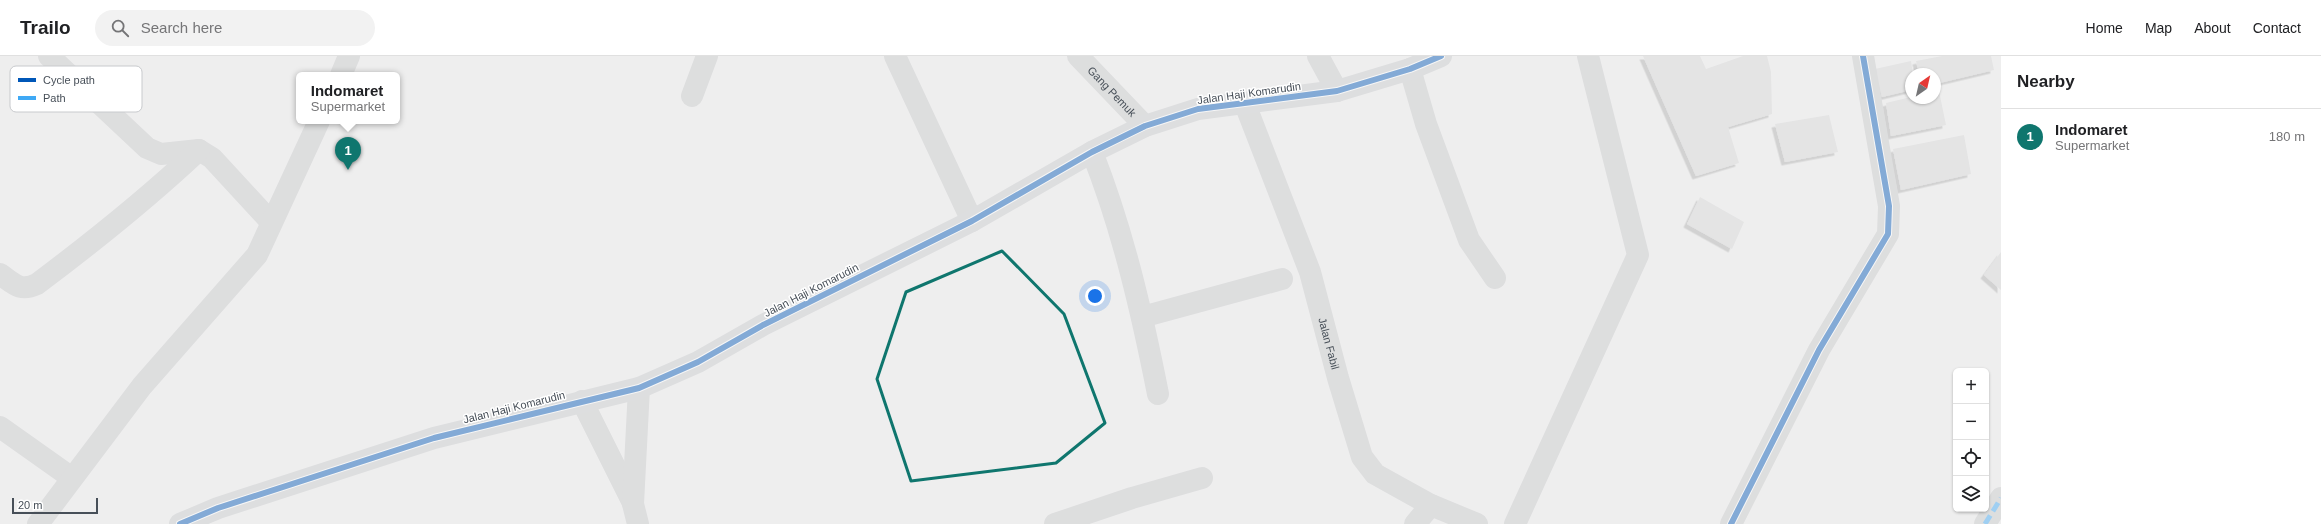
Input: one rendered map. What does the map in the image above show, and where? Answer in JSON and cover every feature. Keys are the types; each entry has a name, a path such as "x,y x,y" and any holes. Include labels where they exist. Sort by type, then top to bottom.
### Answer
{"street":[{"path":"49,56 60,66"},
{"path":"342,72 350,56"},
{"path":"692,96 707,56"},
{"path":"897,56 972,221"},
{"name":"Gang Pemuk","path":"1078,56 1145,126"},
{"path":"1318,56 1337,91"},
{"name":"Jalan Haji Komarudin","path":"180,524 218,508 434,438 639,388 698,362 763,325 972,221 1092,152 1145,126 1198,109 1337,91 1410,69 1441,56"},
{"path":"1515,524 1638,254 1588,56"},
{"path":"1732,524 1819,350 1888,234 1888,206 1863,56"},
{"path":"1410,69 1431,138 1469,240 1495,278"},
{"name":"Jalan Fabil","path":"1244,104 1310,272 1338,378 1362,456 1375,474 1431,505 1477,524"},
{"path":"109,112 147,148 161,154 199,150 212,158 271,222"},
{"path":"38,524 142,386 257,255 318,124"},
{"path":"0,274 22,288 28,289 37,284 162,184 199,150"},
{"path":"1092,152 1105,185 1142,317 1158,394"},
{"path":"1142,317 1282,279"},
{"path":"636,514 639,388"},
{"path":"582,401 636,514"},
{"path":"0,427 72,478"},
{"path":"1055,524 1132,498 1202,478"},
{"path":"1985,524 2001,498"},
{"path":"1415,524 1431,505"}],"highlighted area":[{"path":"1002,251 1064,314 1105,423 1056,463 911,481 877,379 906,292"}],"building":[{"path":"1643,56 1700,56 1706,69 1743,56 1767,56 1771,72 1772,114 1728,127 1739,163 1696,176"},
{"path":"1942,56 1991,56 1994,70 1941,83 1941,68 1918,68 1916,61"},
{"path":"1911,61 1912,68 1905,68 1905,91 1882,97 1875,69"},
{"path":"1905,98 1905,104 1941,104 1941,101 1946,125 1891,136 1886,103"},
{"path":"1829,115 1838,152 1785,162 1775,124"},
{"path":"1964,135 1971,174 1901,190 1893,149"},
{"path":"1700,197 1744,222 1732,249 1687,224"},
{"path":"2001,252 2001,290 1984,275"}],"marked path":[{"path":"1985,524 2001,498"}],"cycle path":[{"path":"180,524 218,508 434,438 639,388 698,362 763,325 972,221 1092,152 1145,126 1198,109 1337,91 1410,69 1441,56"},
{"path":"1731,524 1819,350 1888,234 1889,206 1863,56"}],"place":[{"name":"Indomaret","path":"348,170"}]}
